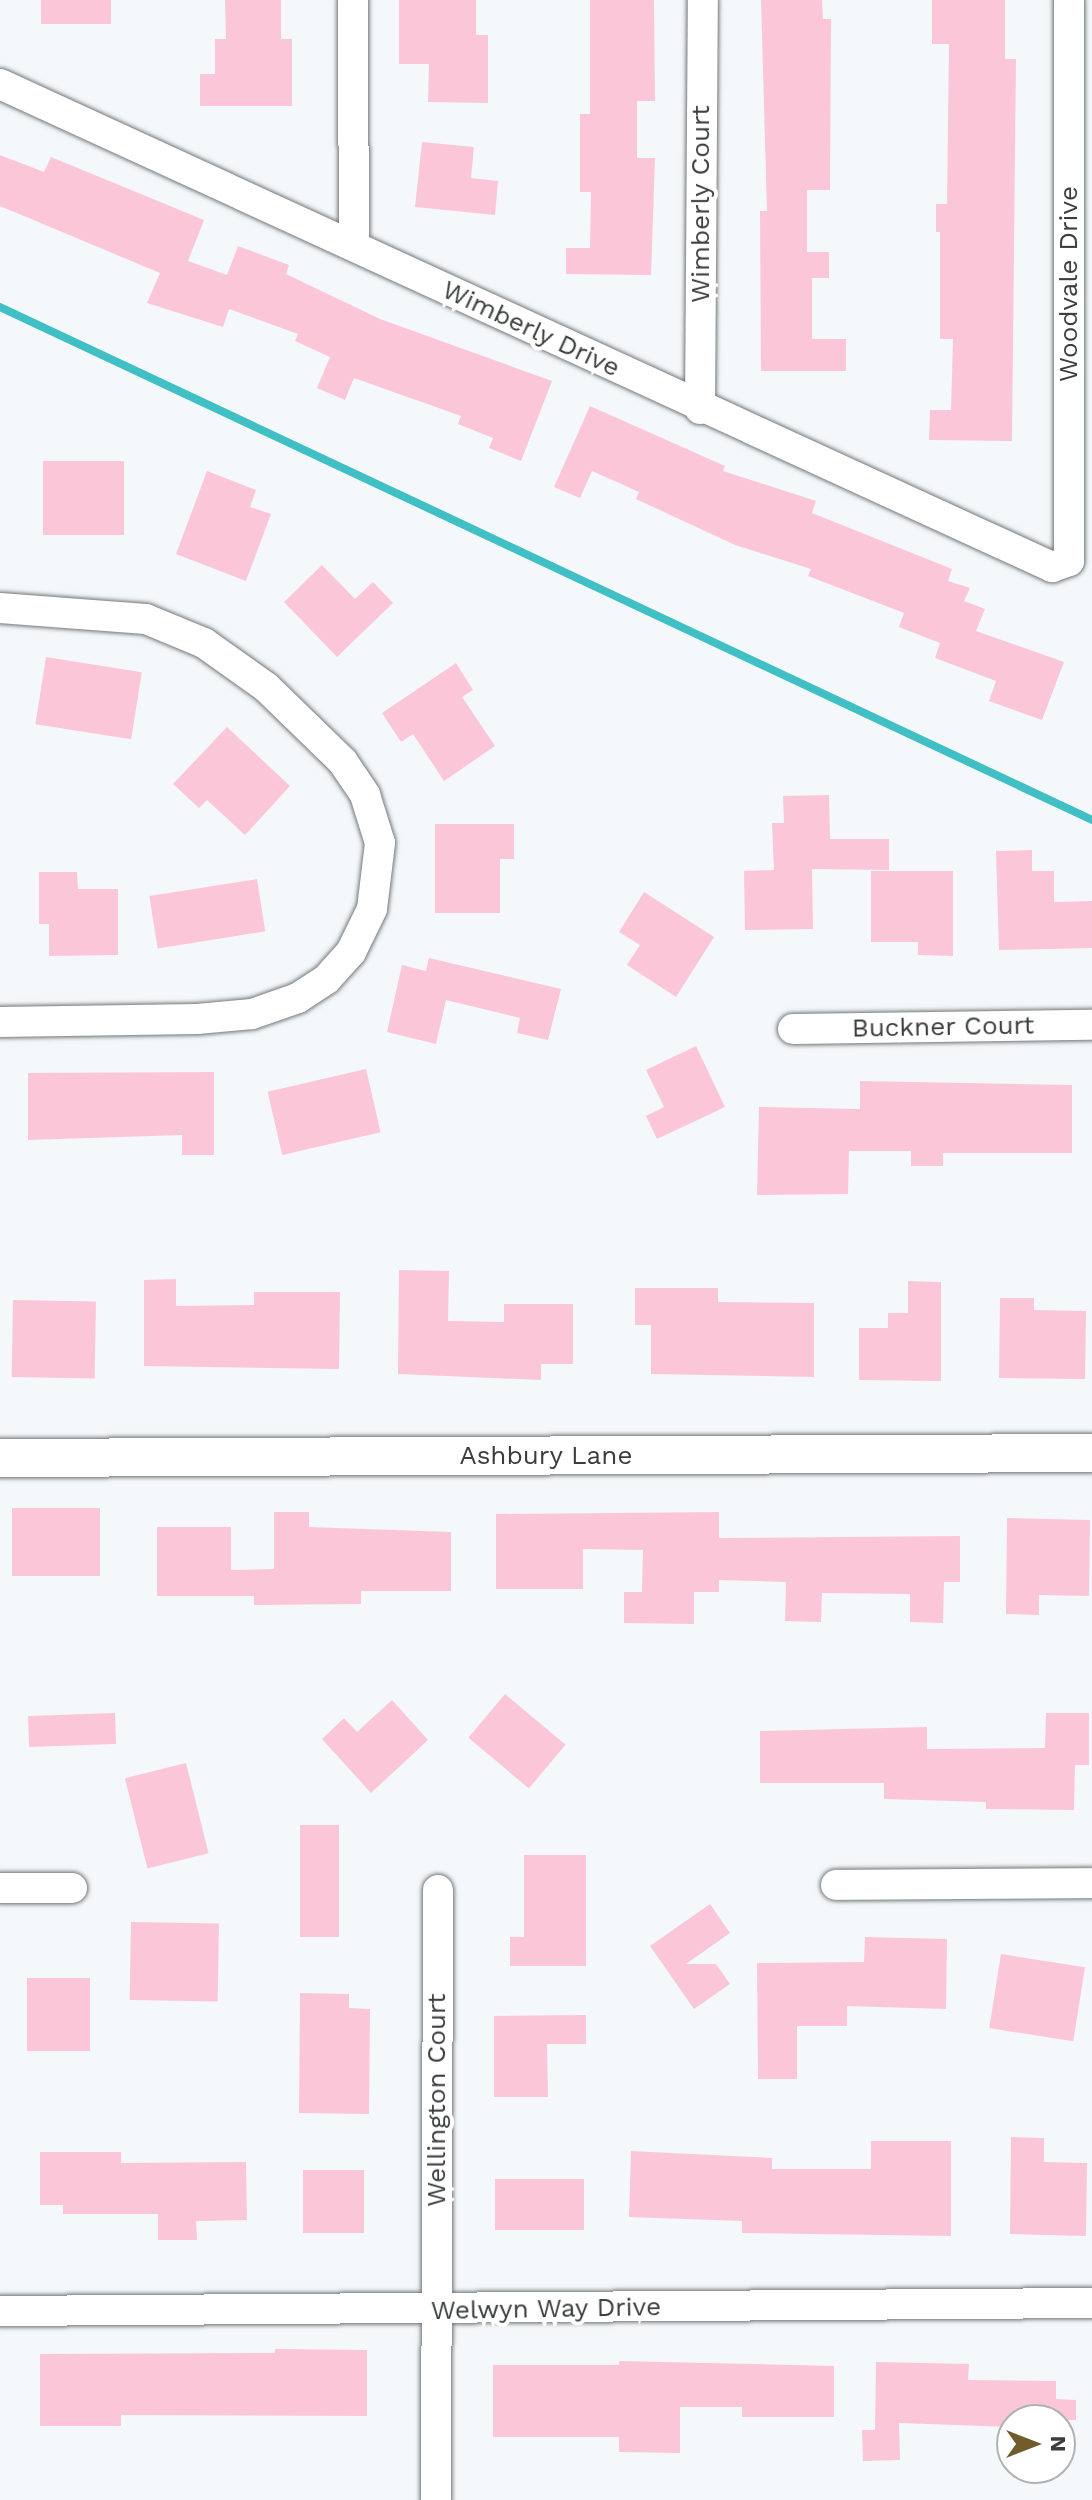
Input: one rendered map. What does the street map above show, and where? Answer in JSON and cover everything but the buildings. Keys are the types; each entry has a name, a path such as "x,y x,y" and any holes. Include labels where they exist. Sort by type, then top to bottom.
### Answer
{"street":[{"path":"353,0 354,246"},
{"name":"Wimberly Court","path":"700,409 703,0"},
{"name":"Woodvale Drive","path":"1063,566 1069,561 1069,0"},
{"name":"Wimberly Drive","path":"0,84 700,409 1052,567 1063,566"},
{"path":"0,608 146,619 204,643 293,712 343,762 365,795 380,843 372,909 351,952 327,979 298,998 252,1014 0,1022"},
{"name":"Buckner Court","path":"793,1029 1092,1025"},
{"name":"Ashbury Lane","path":"0,1458 1092,1453"},
{"path":"836,1885 1092,1883"},
{"path":"0,1888 72,1888"},
{"name":"Wellington Court","path":"436,2500 438,1890"},
{"name":"Welwyn Way Drive","path":"0,2311 1092,2303"}],"waterway":[{"path":"0,307 1092,820"}]}
